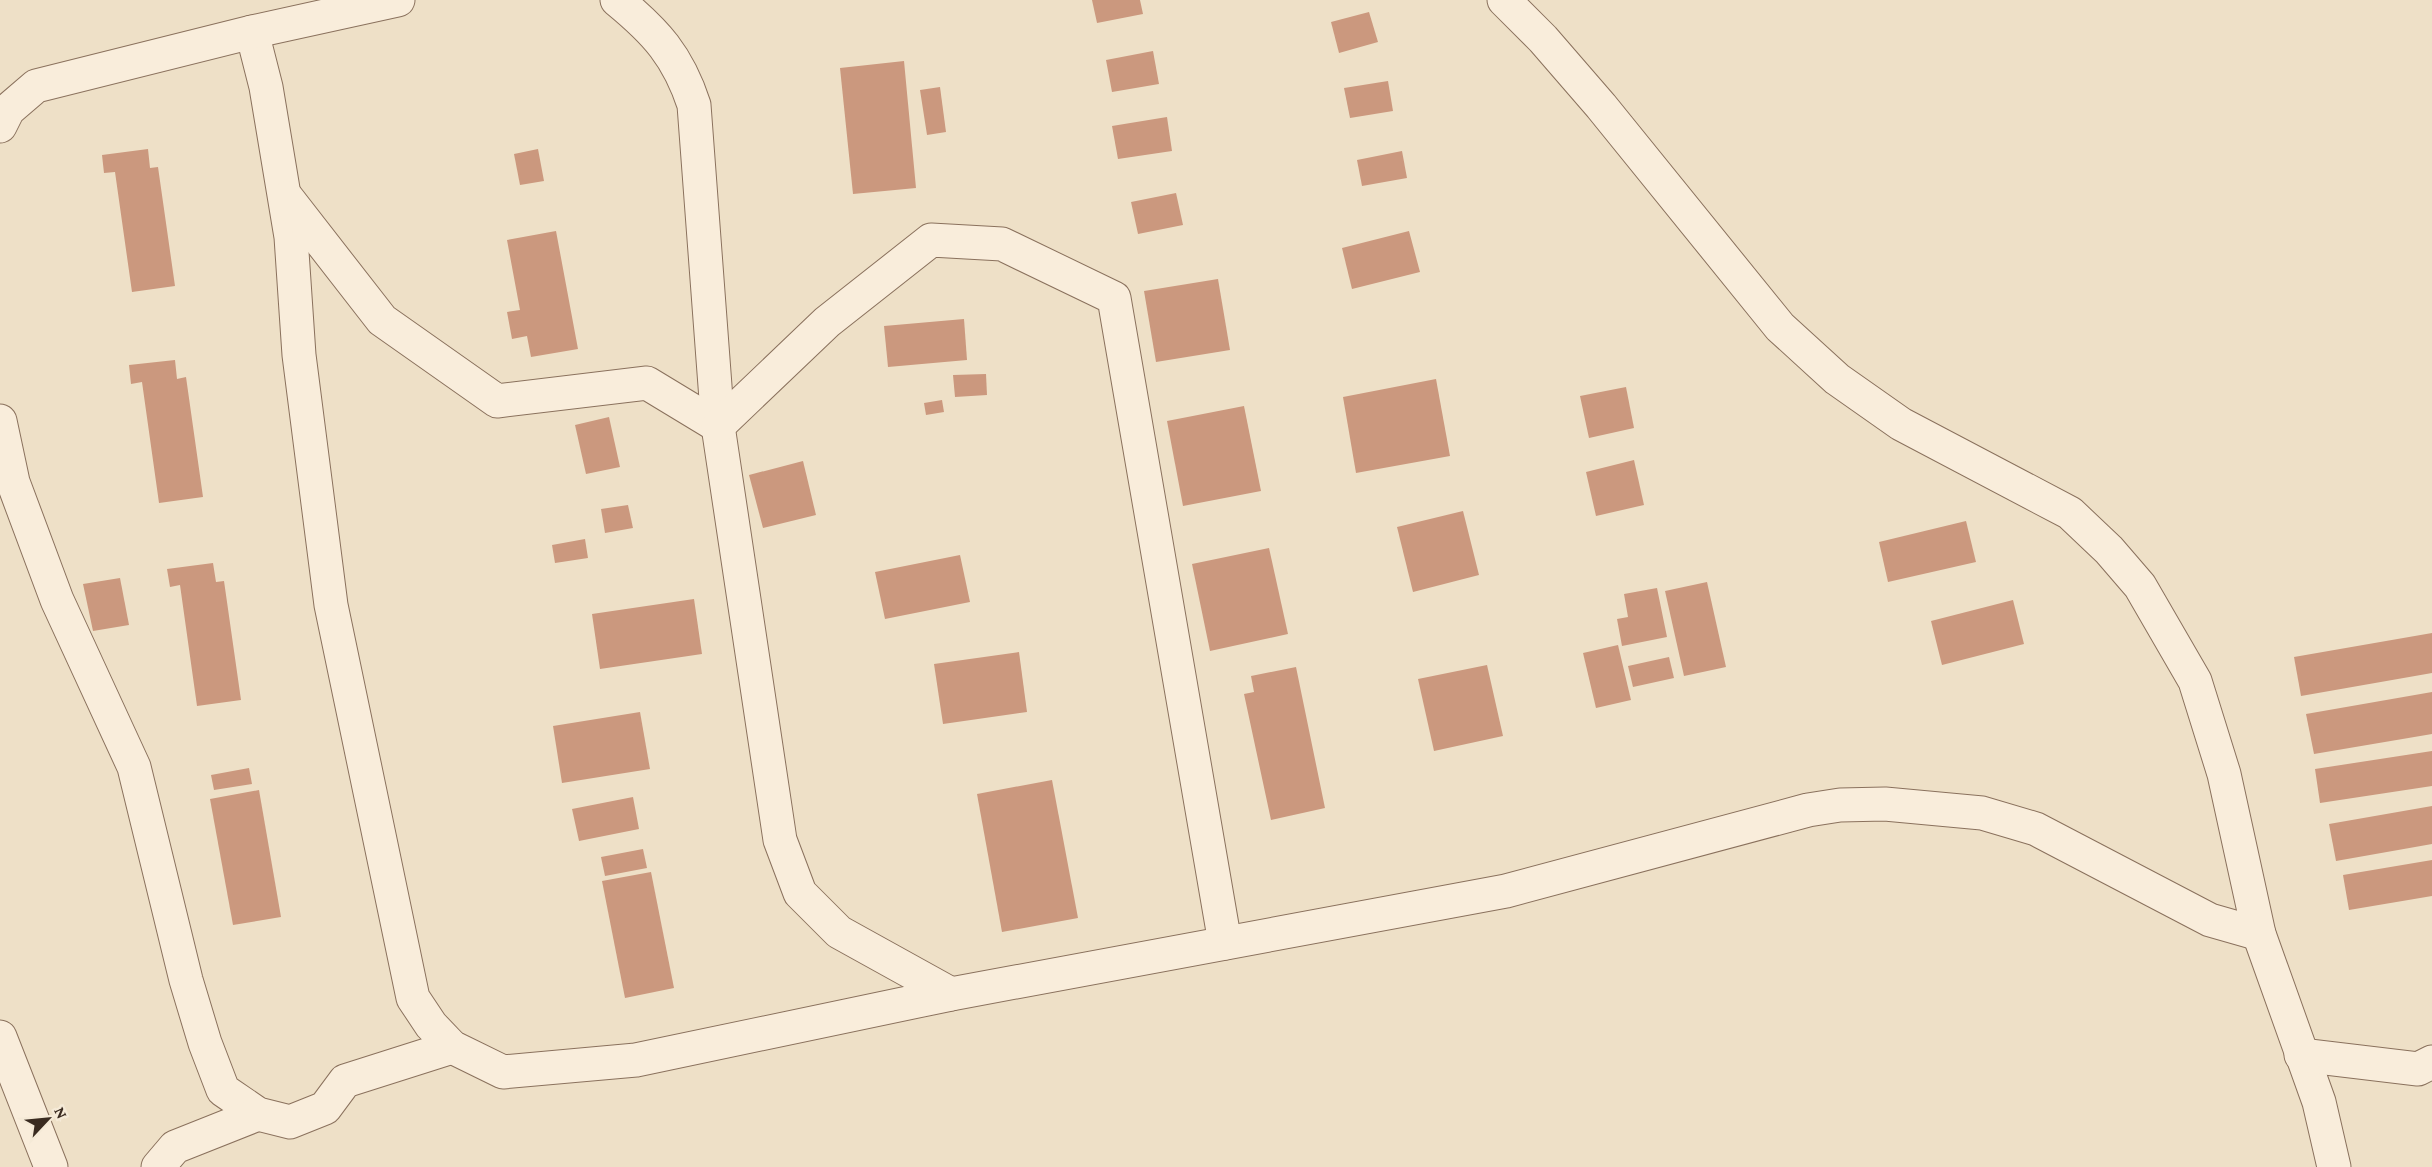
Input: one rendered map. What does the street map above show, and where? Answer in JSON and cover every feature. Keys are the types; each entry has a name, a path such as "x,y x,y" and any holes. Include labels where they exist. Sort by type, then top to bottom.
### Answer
{"street":[{"path":"0,126 8,110 36,86 252,32 398,0"},
{"path":"617,0 669,51 684,74 694,105 718,426 780,840 800,893 839,932 951,994"},
{"path":"1503,0 1543,39 1601,106 1780,327 1837,379 1901,424 2070,513 2109,550 2140,586 2195,681 2224,774 2259,934 2319,1102 2334,1167"},
{"path":"252,32 266,87 291,237 299,355 332,605 413,998 431,1025 452,1047 503,1072 636,1060 951,994 1506,891 1808,810 1840,805 1885,804 1982,813 2036,829 2210,920 2259,934"},
{"path":"284,194 382,320 497,400 647,383 718,426"},
{"path":"718,426 827,322 930,240 1002,244 1114,298 1225,943"},
{"path":"0,421 13,482 57,600 134,767 186,980 204,1043 223,1090 258,1114 290,1122 326,1108 345,1081 452,1047"},
{"path":"0,1037 51,1167"},
{"path":"2301,1055 2418,1068 2432,1062"},
{"path":"158,1167 175,1147 258,1114"}],"building":[{"path":"1092,0 1140,0 1143,14 1097,23"},
{"path":"1369,12 1378,42 1339,53 1331,22"},
{"path":"1153,51 1159,84 1112,92 1106,60"},
{"path":"904,61 916,188 853,194 840,68"},
{"path":"1388,81 1393,111 1350,118 1344,88"},
{"path":"940,87 946,132 927,135 920,90"},
{"path":"1167,117 1172,151 1118,159 1112,126"},
{"path":"148,149 150,168 158,167 175,286 132,292 115,172 104,173 102,155"},
{"path":"538,149 544,181 520,185 514,154"},
{"path":"1402,151 1407,178 1362,186 1357,160"},
{"path":"1176,193 1183,225 1138,234 1131,202"},
{"path":"556,231 578,349 531,357 527,336 512,339 507,312 520,310 507,240"},
{"path":"1409,231 1420,272 1352,289 1342,248"},
{"path":"1218,279 1230,350 1156,362 1144,291"},
{"path":"964,319 967,360 888,367 884,326"},
{"path":"175,360 177,379 186,377 203,497 159,503 142,382 131,384 129,365"},
{"path":"986,374 987,395 955,397 953,375"},
{"path":"1436,379 1450,456 1356,473 1343,397"},
{"path":"1626,387 1634,428 1589,438 1580,396"},
{"path":"942,400 944,412 926,415 924,403"},
{"path":"1244,406 1261,491 1183,506 1167,421"},
{"path":"609,417 620,467 586,474 575,425"},
{"path":"1634,460 1644,505 1596,516 1586,472"},
{"path":"803,461 816,515 763,528 749,475"},
{"path":"628,505 633,528 605,533 601,509"},
{"path":"1463,511 1479,575 1413,592 1397,527"},
{"path":"1966,521 1976,562 1888,582 1879,542"},
{"path":"585,539 588,558 555,563 552,545"},
{"path":"1269,548 1288,634 1210,651 1192,564"},
{"path":"960,555 970,602 885,619 875,572"},
{"path":"213,563 216,582 224,581 241,700 197,706 180,585 170,587 167,569"},
{"path":"120,578 129,625 93,631 83,584"},
{"path":"1707,582 1726,667 1684,676 1665,591"},
{"path":"1657,588 1667,637 1622,646 1617,619 1628,617 1624,594"},
{"path":"694,599 702,654 600,669 592,614"},
{"path":"2013,600 2024,644 1942,665 1931,621"},
{"path":"2432,633 2432,673 2301,696 2294,657"},
{"path":"1618,645 1631,700 1596,708 1583,653"},
{"path":"1019,652 1027,712 943,724 934,664"},
{"path":"1669,657 1674,678 1633,687 1628,666"},
{"path":"1487,665 1503,736 1434,751 1418,679"},
{"path":"1296,667 1325,808 1271,820 1244,694 1254,692 1251,676"},
{"path":"2432,692 2432,734 2314,754 2306,714"},
{"path":"640,712 650,769 562,783 553,726"},
{"path":"2432,751 2432,786 2320,803 2315,769"},
{"path":"249,768 252,784 214,790 211,775"},
{"path":"1052,780 1078,918 1002,932 977,794"},
{"path":"259,790 281,917 233,925 210,799"},
{"path":"633,797 639,829 579,841 572,809"},
{"path":"2432,806 2432,844 2336,861 2329,824"},
{"path":"643,849 647,868 605,876 601,857"},
{"path":"2432,860 2432,896 2349,910 2343,875"},
{"path":"651,872 674,988 625,998 602,881"}]}
